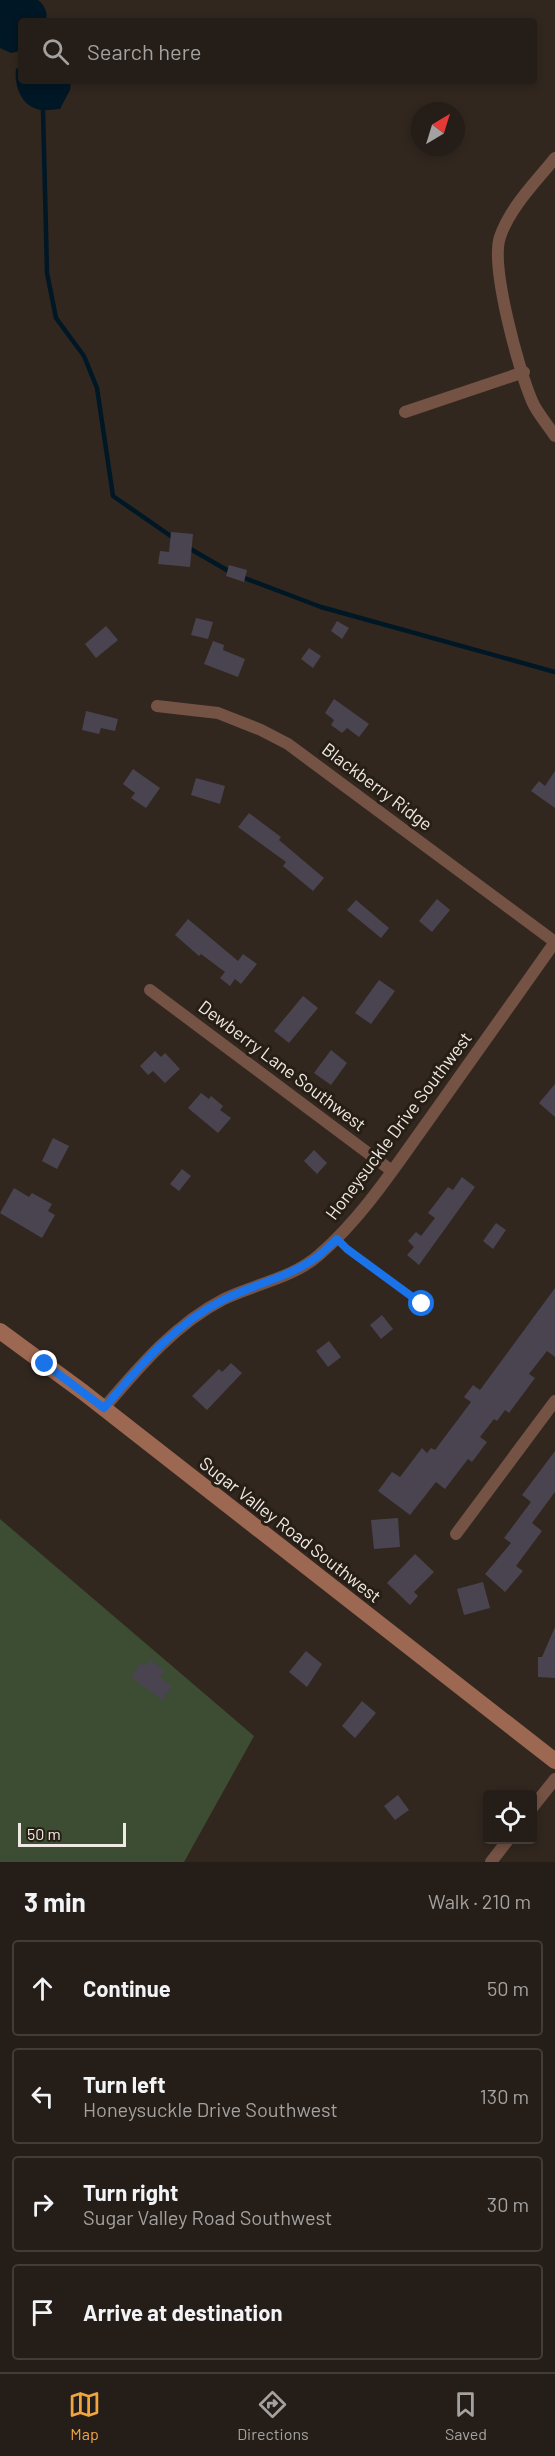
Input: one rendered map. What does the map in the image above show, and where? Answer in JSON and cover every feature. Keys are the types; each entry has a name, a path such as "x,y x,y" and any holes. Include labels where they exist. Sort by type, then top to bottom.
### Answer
{"street":[{"path":"555,158 512,212 499,238 498,267 510,328 532,402 555,436"},
{"path":"405,412 524,372"},
{"name":"Blackberry Ridge","path":"157,706 218,713 261,730 288,744 555,942"},
{"name":"Honeysuckle Drive Southwest","path":"104,1408 149,1356 191,1319 225,1299 292,1272 316,1258 337,1239 392,1171 555,942"},
{"name":"Dewberry Lane Southwest","path":"150,990 392,1171"},
{"name":"Sugar Valley Road Southwest","path":"0,1331 104,1408 555,1761"},
{"path":"456,1534 555,1401"},
{"path":"537,1802 555,1779"},
{"path":"491,1862 504,1844"}],"lane":[{"path":"337,1239 347,1249 422,1304"}],"green space":[{"path":"0,1519 254,1736 184,1862 0,1862"}],"water":[{"path":"0,0 38,0 45,9 46,18 18,18 18,51 11,53 0,48"},
{"path":"18,68 18,84 71,84 60,109 41,110 28,105 20,94 16,82 16,69"}],"building":[{"path":"171,532 193,534 190,567 158,564 160,551 169,552"},
{"path":"229,565 247,570 244,582 226,576"},
{"path":"196,618 213,622 208,639 191,635"},
{"path":"337,621 349,628 342,639 331,631"},
{"path":"106,626 118,640 96,658 85,644"},
{"path":"213,641 224,645 223,650 245,659 238,677 204,664"},
{"path":"309,648 321,656 313,668 301,659"},
{"path":"334,699 369,724 359,737 347,728 342,733 331,725 334,720 325,713"},
{"path":"86,711 118,719 115,731 101,728 99,734 82,730"},
{"path":"133,769 160,788 146,808 131,798 135,793 123,784"},
{"path":"555,771 555,808 531,791 539,781 545,786"},
{"path":"196,778 225,786 220,804 191,795"},
{"path":"249,813 281,837 279,840 324,878 313,891 283,866 286,862 238,827"},
{"path":"437,899 450,910 432,932 419,921"},
{"path":"356,900 389,928 381,938 347,910"},
{"path":"188,919 238,961 243,954 257,964 241,984 235,979 230,986 220,978 225,972 201,954 199,956 175,935"},
{"path":"379,980 395,991 371,1024 355,1013"},
{"path":"303,996 318,1008 289,1043 274,1031"},
{"path":"331,1050 347,1063 331,1085 314,1073"},
{"path":"155,1051 161,1057 165,1053 180,1069 165,1083 153,1071 148,1075 140,1066"},
{"path":"555,1084 555,1117 539,1103"},
{"path":"201,1093 209,1099 211,1096 223,1106 220,1110 231,1118 218,1133 188,1108"},
{"path":"53,1138 69,1146 57,1169 42,1161"},
{"path":"314,1150 327,1163 317,1174 304,1161"},
{"path":"182,1169 191,1176 179,1191 170,1184"},
{"path":"462,1177 475,1187 419,1265 407,1255 414,1247 408,1241 416,1232 421,1236 435,1218 428,1213 448,1187 453,1190"},
{"path":"14,1188 29,1197 32,1193 52,1204 48,1211 55,1215 42,1238 0,1213"},
{"path":"496,1223 506,1230 493,1249 483,1241"},
{"path":"555,1288 555,1357 547,1351 529,1374 535,1378 509,1413 505,1410 497,1421 494,1419 480,1437 487,1442 472,1462 468,1459 445,1489 436,1482 410,1515 378,1491 392,1472 400,1477 422,1448 427,1453 431,1448 435,1450 471,1402 464,1397 473,1385 480,1390"},
{"path":"382,1315 393,1329 381,1339 370,1325"},
{"path":"329,1341 341,1357 328,1367 316,1351"},
{"path":"231,1363 242,1373 207,1410 192,1396 219,1369 222,1372"},
{"path":"555,1451 555,1492 532,1523 542,1531 516,1566 523,1571 505,1592 485,1574 511,1543 504,1538 531,1502 522,1495"},
{"path":"398,1518 400,1547 374,1549 371,1520"},
{"path":"415,1554 434,1572 414,1592 418,1596 410,1605 387,1583"},
{"path":"483,1582 490,1608 464,1615 457,1589"},
{"path":"555,1627 555,1678 538,1677 538,1657 542,1657"},
{"path":"306,1651 322,1664 307,1687 289,1672"},
{"path":"150,1660 165,1671 160,1677 172,1687 162,1700 131,1677 141,1663 145,1666"},
{"path":"362,1701 376,1713 355,1738 342,1726"},
{"path":"398,1795 409,1810 395,1820 384,1806"}],"waterway":[{"path":"43,110 47,273 56,318 84,356 97,388 113,496 175,539"},
{"path":"187,547 232,573"},
{"path":"239,576 321,607 555,672"}],"route":[{"path":"45,1364 104,1408 149,1356 191,1319 225,1299 292,1272 316,1258 337,1239 347,1249 422,1304"}]}
